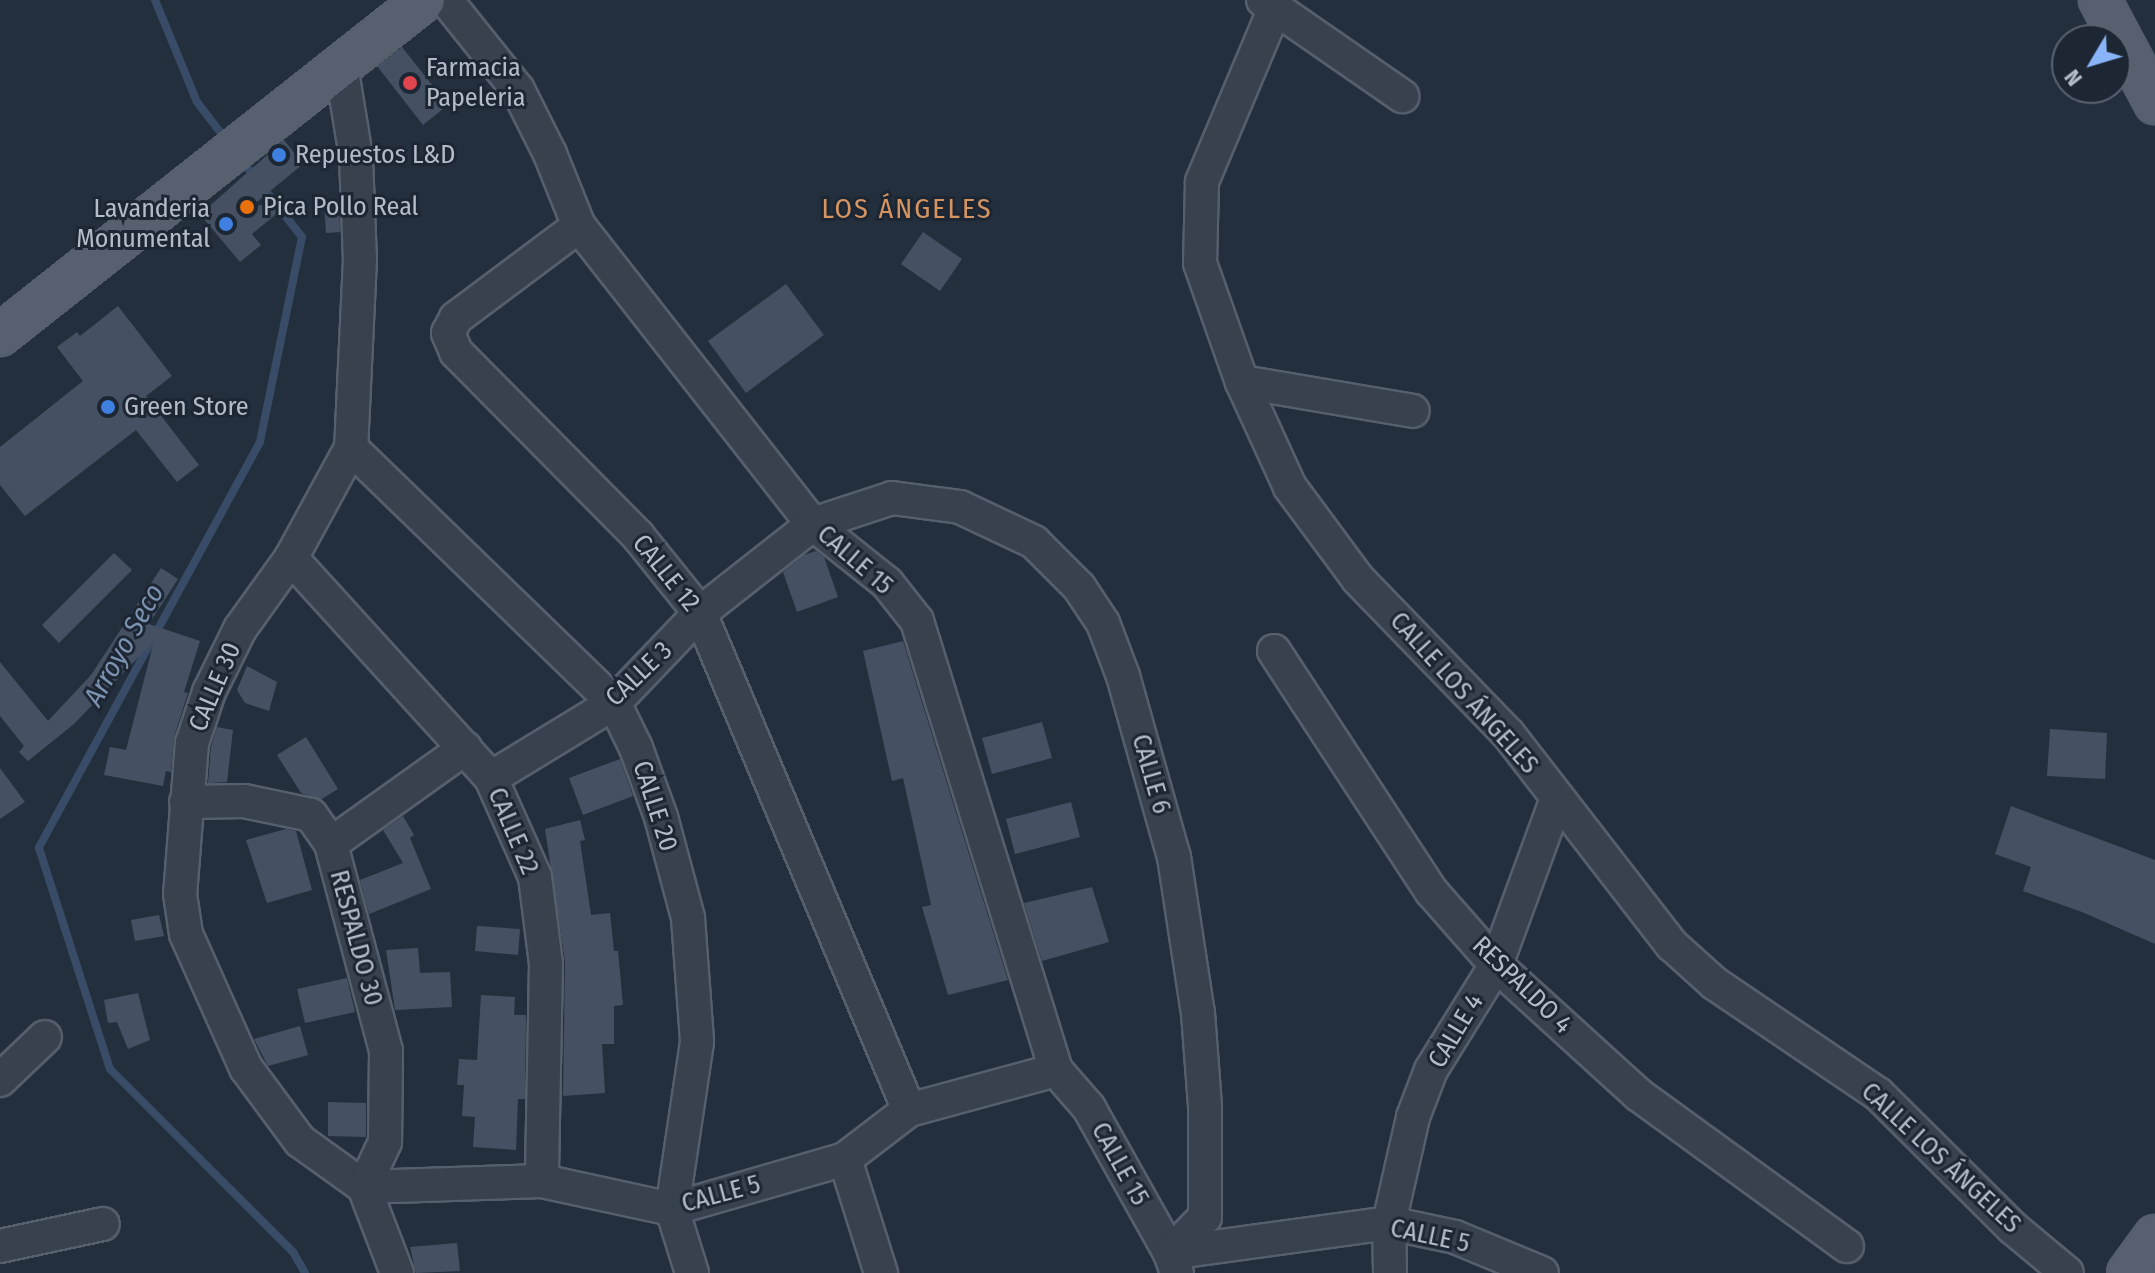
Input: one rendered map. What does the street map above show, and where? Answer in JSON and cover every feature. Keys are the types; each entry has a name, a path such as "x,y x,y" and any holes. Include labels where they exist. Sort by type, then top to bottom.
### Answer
{"main road":[{"path":"0,335 424,0"},
{"path":"2100,0 2155,103"},
{"path":"2128,1273 2155,1236"}],"street":[{"name":"CALLE 15","path":"446,0 518,90 550,154 579,226 813,524 887,583 917,621 1056,1070 1089,1108 1174,1263"},
{"path":"1269,4 1402,96"},
{"name":"CALLE LOS ÁNGELES","path":"1269,4 1202,182 1200,263 1242,382 1290,487 1358,579 1509,735 1672,945 1714,983 1878,1094 2013,1228 2067,1273"},
{"name":"CALLE 30","path":"341,65 356,157 360,259 351,448 291,558 240,629 209,692 192,743 180,894 186,934 224,1025 246,1068 300,1141 364,1187"},
{"name":"CALLE 12","path":"579,226 456,318 448,333 456,352 638,536 700,613 909,1110"},
{"path":"1242,382 1413,411"},
{"name":"CALLE 20","path":"351,448 614,703 636,748 661,817 688,918 697,1042 672,1209 692,1273"},
{"name":"CALLE 6","path":"813,524 892,498 960,507 1034,542 1079,587 1103,623 1123,676 1174,857 1198,1013 1205,1106 1205,1217 1174,1263"},
{"name":"CALLE 3","path":"491,778 614,703 700,613 813,524"},
{"name":"CALLE 22","path":"291,558 491,778 535,877 546,964 542,1181"},
{"name":"RESPALDO 4","path":"1274,651 1432,892 1496,965 1639,1095 1847,1246"},
{"path":"331,844 465,748"},
{"name":"CALLE 4","path":"1390,1273 1389,1223 1413,1117 1431,1070 1496,965 1557,798"},
{"name":"RESPALDO 30","path":"186,802 244,801 311,815 331,844 386,1051 385,1142 364,1187"},
{"path":"0,1080 45,1037"},
{"name":"CALLE 5","path":"364,1187 542,1181 672,1209 845,1159 909,1110 1056,1070"},
{"path":"845,1159 881,1273"},
{"path":"364,1187 397,1273"},
{"name":"CALLE 5","path":"1174,1263 1389,1223 1455,1237 1542,1273"},
{"path":"0,1246 103,1224"}],"building":[{"name":"Farmacia Papeleria","path":"402,47 448,105 423,125 377,66"},
{"path":"284,140 303,164 252,206 290,203 252,234 261,245 240,262 204,219 204,211"},
{"path":"339,200 340,232 326,233 324,201"},
{"path":"923,232 962,259 940,291 901,264"},
{"path":"786,284 824,335 746,393 708,341"},
{"path":"118,306 172,376 146,396 199,465 177,482 136,430 25,516 0,485 0,447 83,381 57,347 77,332 80,336"},
{"path":"816,551 824,557 838,597 797,612 783,572 804,555"},
{"path":"114,553 132,570 59,643 42,625"},
{"path":"161,568 178,579 149,624 200,641 174,737 171,772 166,771 163,786 104,775 110,747 126,750 154,641 74,724 28,761 19,752 24,746 0,716 0,662 48,721 91,675"},
{"path":"903,641 1008,980 948,995 922,907 931,905 903,778 892,781 863,651"},
{"path":"247,666 277,682 269,711 245,703 237,690"},
{"path":"1042,722 1052,758 992,774 982,738"},
{"path":"217,727 233,730 227,782 208,783 211,747"},
{"path":"2050,729 2107,733 2105,779 2047,776"},
{"path":"306,737 338,789 320,800 301,793 277,755"},
{"path":"620,759 633,796 583,815 569,778"},
{"path":"0,768 25,802 0,819"},
{"path":"1071,802 1080,837 1015,854 1006,819"},
{"path":"2011,806 2155,860 2155,944 2082,912 2023,891 2031,867 1995,854"},
{"path":"403,816 414,835 410,838 431,889 369,914 360,880 403,863 383,830"},
{"path":"580,820 585,840 580,841 591,915 610,913 614,951 618,951 623,1005 614,1006 614,1044 602,1044 605,1093 563,1096 565,962 545,829"},
{"path":"286,829 296,831 312,890 267,903 246,840"},
{"path":"1092,887 1109,942 1042,961 1024,903"},
{"path":"159,915 164,936 135,941 131,920"},
{"path":"477,926 520,929 518,955 475,951"},
{"path":"418,948 420,973 450,972 452,1007 395,1010 386,950"},
{"path":"347,978 355,1012 305,1023 297,989"},
{"path":"138,993 150,1040 128,1049 117,1022 108,1023 104,1000"},
{"path":"481,995 515,997 514,1015 526,1015 525,1099 518,1099 516,1150 473,1147 475,1117 462,1116 464,1085 457,1085 459,1059 477,1060"},
{"path":"300,1026 308,1055 268,1066 254,1039"},
{"path":"328,1102 366,1103 366,1137 328,1136"},
{"path":"457,1243 460,1271 416,1273 410,1247"}],"waterway":[{"name":"Arroyo Seco","path":"155,0 197,102 227,141"},
{"name":"Arroyo Seco","path":"240,158 302,237 260,442 39,848 110,1069 293,1252 305,1273"}],"place":[{"name":"Farmacia Papeleria","path":"410,83"},
{"name":"Repuestos L&D","path":"279,155"},
{"name":"Pica Pollo Real","path":"247,207"},
{"name":"Lavanderia Monumental","path":"226,224"},
{"name":"Green Store","path":"108,407"}],"district":[{"name":"LOS ÁNGELES","path":"907,209"}]}
